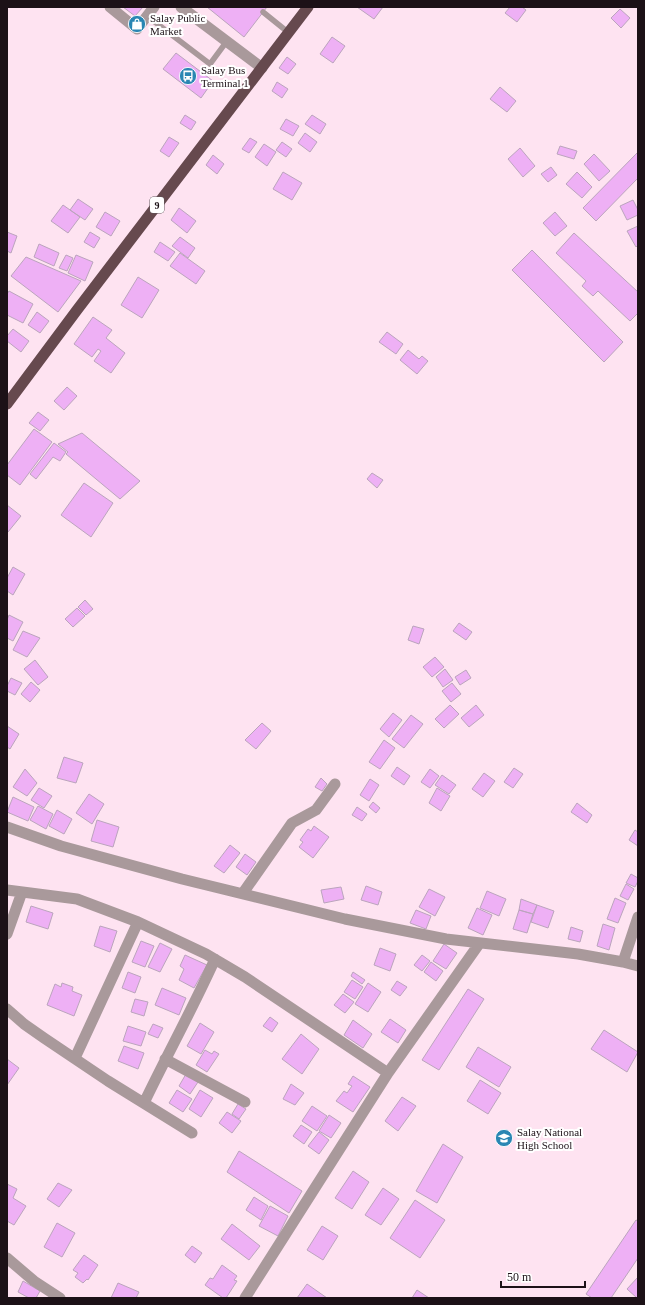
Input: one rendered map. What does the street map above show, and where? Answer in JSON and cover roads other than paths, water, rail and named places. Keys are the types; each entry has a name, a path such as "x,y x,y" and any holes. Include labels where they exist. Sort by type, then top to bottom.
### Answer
{"highway":[{"name":"9","path":"7,404 308,7"}],"street":[{"path":"110,7 137,29 154,7"},
{"path":"181,7 262,68"},
{"path":"243,893 292,822 316,810 335,784"},
{"path":"7,827 61,846 182,879 345,919 446,939 479,944 578,954 638,966"},
{"path":"7,890 76,899 138,922 215,959 245,977 388,1073"},
{"path":"7,934 22,892"},
{"path":"623,962 638,918"},
{"path":"75,1058 138,922"},
{"path":"245,1298 388,1073 479,944"},
{"path":"144,1103 165,1059 198,998 215,959"},
{"path":"7,1009 24,1024 192,1133"},
{"path":"165,1059 245,1102"},
{"path":"7,1258 34,1281 60,1298"}],"lane":[{"path":"263,12 288,33"},
{"path":"147,16 210,64 227,41"}],"place":[{"name":"Salay Public Market","path":"137,24"},
{"name":"Salay Bus Terminal 1","path":"188,76"},
{"name":"Salay National High School","path":"504,1138"}]}
